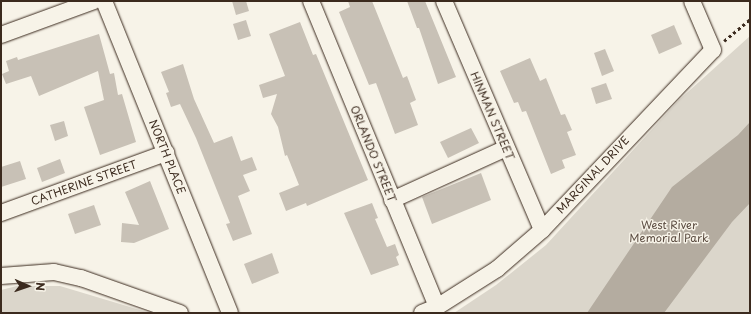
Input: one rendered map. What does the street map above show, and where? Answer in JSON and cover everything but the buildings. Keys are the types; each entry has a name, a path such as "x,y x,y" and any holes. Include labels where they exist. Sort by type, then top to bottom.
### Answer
{"street":[{"path":"1,35 94,1"},
{"name":"NORTH PLACE","path":"104,1 230,313"},
{"name":"ORLANDO STREET","path":"310,1 392,200 429,310"},
{"name":"HINMAN STREET","path":"444,1 542,230"},
{"path":"692,1 713,50"},
{"name":"MARGINAL DRIVE","path":"429,310 497,269 542,230 713,50"},
{"path":"392,200 506,148"},
{"name":"CATHERINE STREET","path":"1,213 166,153"},
{"path":"1,276 54,272 81,278 180,313"}],"path":[{"path":"713,50 750,19"}],"green space":[{"name":"West River Memorial Park","path":"750,36 750,313 454,313 496,285 546,245 679,100"},
{"path":"17,286 60,286 150,313 1,313 1,290"}],"shaded area":[{"path":"750,122 750,203 732,222 664,313 587,313 672,187 738,135"}]}
